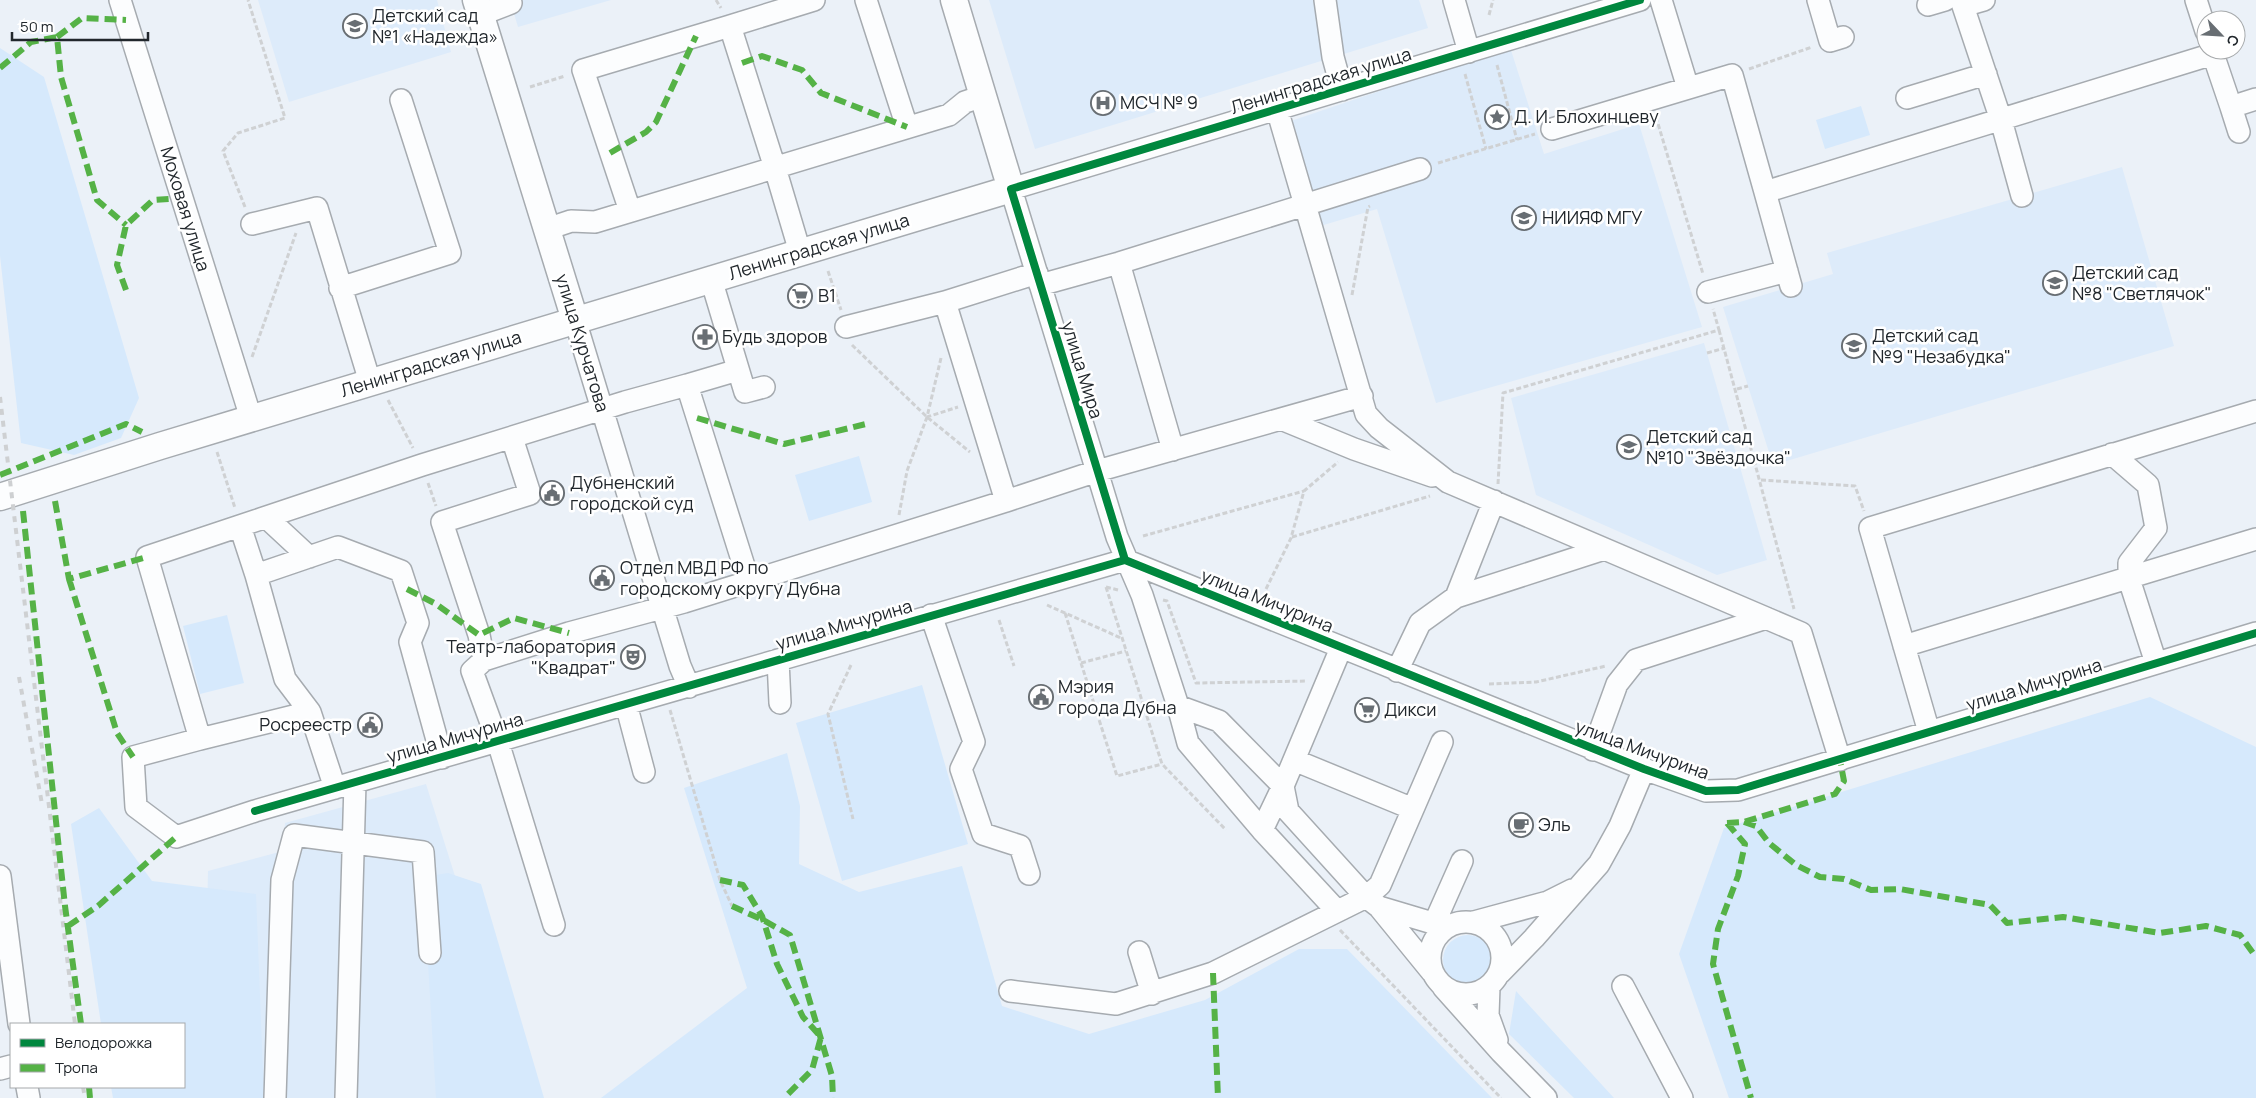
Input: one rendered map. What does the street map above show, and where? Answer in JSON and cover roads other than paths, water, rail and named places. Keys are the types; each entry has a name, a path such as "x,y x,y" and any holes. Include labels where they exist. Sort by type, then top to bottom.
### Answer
{"main road":[{"name":"улица Мира","path":"954,0 1010,188"},
{"name":"улица Курчатова","path":"478,8 575,320"},
{"name":"Ленинградская улица","path":"0,498 250,418 1010,188"}],"street":[{"name":"Моховая улица","path":"120,0 250,418"},
{"path":"630,211 582,70 814,0"},
{"path":"866,0 907,127"},
{"path":"1325,0 1333,57 1342,90"},
{"path":"1454,0 1469,52"},
{"name":"Ленинградская улица","path":"1010,188 1640,0"},
{"path":"1661,0 1688,88"},
{"path":"1818,0 1836,39"},
{"path":"1984,0 1949,3 1986,74 2022,196"},
{"path":"478,8 511,4"},
{"path":"730,26 776,168 800,252"},
{"path":"1765,192 2001,120 2196,57"},
{"path":"2216,60 2239,132"},
{"path":"1907,98 1986,74"},
{"path":"1552,129 1732,75 1789,279 1708,292"},
{"path":"547,229 571,221 595,222 776,168 949,115 965,102 983,96"},
{"path":"2231,107 2256,99"},
{"path":"340,288 450,253 401,100"},
{"path":"1277,109 1366,414 1379,428 1448,482"},
{"path":"846,327 1038,279 1119,263 1420,169"},
{"name":"улица Мира","path":"1010,188 1125,560 1142,595 1188,743 1262,830 1337,911"},
{"path":"252,224 317,208 370,382"},
{"path":"1119,263 1173,450"},
{"path":"710,279 745,392 764,387"},
{"path":"945,302 1006,501"},
{"name":"улица Курчатова","path":"575,320 680,666 689,686"},
{"path":"310,712 200,739 147,557 422,465 738,370"},
{"path":"687,385 749,582"},
{"path":"554,925 498,742 472,671 484,660 568,633 749,582 1097,472 1362,396"},
{"path":"1929,732 1870,528 2256,411"},
{"path":"1281,419 1354,449 1448,482 1801,633 1840,760"},
{"path":"484,660 479,636 442,522 530,494 512,438"},
{"path":"2112,454 2148,485 2156,528 2129,563 2129,579 2156,663"},
{"path":"1456,597 1494,501"},
{"path":"267,518 309,557"},
{"path":"240,526 256,575 285,679 310,712 345,786 353,843 346,1098"},
{"path":"1904,646 2256,539"},
{"path":"256,575 338,547 402,571 418,623 410,642 442,758"},
{"path":"1397,671 1420,623 1456,597 1604,549"},
{"name":"улица Мичурина","path":"200,739 133,757 136,807 176,837 255,811 1125,560 1593,750 1706,791 1738,790 2256,634"},
{"path":"931,615 974,742 961,769 983,834 1020,846 1029,874"},
{"path":"1593,750 1617,684 1636,660 1766,618"},
{"path":"1262,830 1283,786 1341,648"},
{"path":"778,660 780,703"},
{"path":"626,704 644,772"},
{"path":"1178,706 1218,721 1283,786 1288,811 1372,902 1501,1052 1546,1098"},
{"path":"1372,902 1442,742"},
{"path":"1294,760 1413,809"},
{"path":"1462,861 1429,955 1437,979 1456,994 1474,994 1494,980 1599,864 1620,826 1644,769"},
{"path":"275,1098 282,880 294,834 423,852 430,953"},
{"path":"0,876 19,1023"},
{"path":"1010,991 1116,1004 1213,973 1337,911 1372,902 1440,926 1458,922 1474,922 1566,895 1588,878"},
{"path":"1474,922 1488,928 1499,941 1503,957 1494,980 1488,1015 1501,1052"},
{"path":"1139,952 1152,994"},
{"path":"1623,986 1682,1098"}],"railway":[{"path":"0,397 75,1023"},
{"path":"19,677 42,804"},
{"path":"83,1088 85,1098"}],"place":[{"name":"Детский сад №1 «Надежда»","path":"355,26"},
{"name":"МСЧ № 9","path":"1103,103"},
{"name":"Д. И. Блохинцеву","path":"1497,117"},
{"name":"НИИЯФ МГУ","path":"1524,218"},
{"name":"Детский сад №8 \"Светлячок\"","path":"2055,283"},
{"name":"В1","path":"800,296"},
{"name":"Будь здоров","path":"705,337"},
{"name":"Детский сад №9 \"Незабудка\"","path":"1854,346"},
{"name":"Детский сад №10 \"Звёздочка\"","path":"1629,447"},
{"name":"Дубненский городской суд","path":"552,493"},
{"name":"Отдел МВД РФ по городскому округу Дубна","path":"602,578"},
{"name":"Театр-лаборатория \"Квадрат\"","path":"633,657"},
{"name":"Мэрия города Дубна","path":"1041,697"},
{"name":"Дикси","path":"1367,710"},
{"name":"Росреестр","path":"370,725"},
{"name":"Эль","path":"1521,825"}]}
